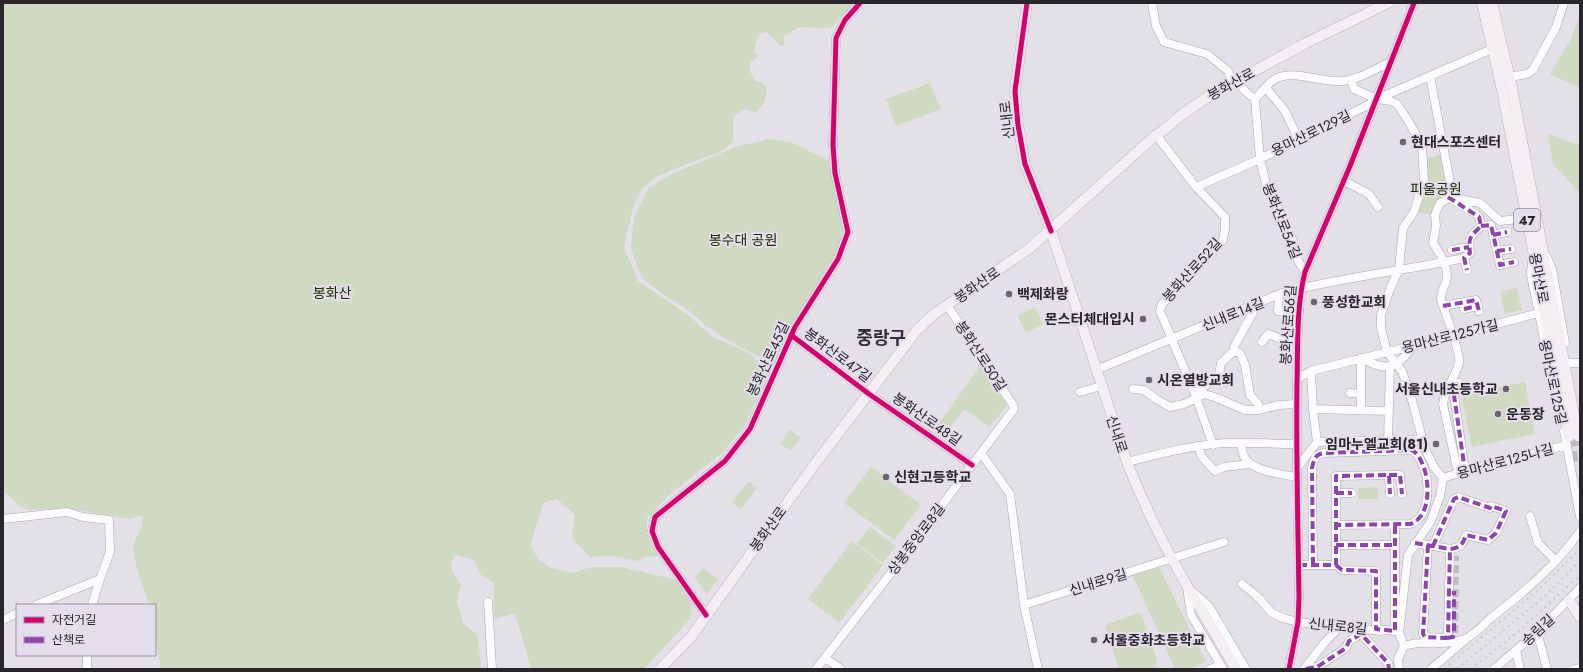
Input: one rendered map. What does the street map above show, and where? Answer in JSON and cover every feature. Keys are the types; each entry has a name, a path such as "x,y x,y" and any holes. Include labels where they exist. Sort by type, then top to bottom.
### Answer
{"main road":[{"name":"신내로","path":"1027,3 1015,91 1018,126 1025,164 1051,231 1127,462 1141,498 1171,559 1236,669"},
{"name":"봉화산로","path":"660,669 691,636 812,468 870,394 917,330 934,314 1030,248 1051,231 1081,201 1156,135 1207,97 1304,44 1388,3"},
{"name":"용마산로","path":"1482,3 1527,218 1537,245"},
{"name":"용마산로","path":"1492,3 1510,77 1537,245 1574,437"},
{"path":"1569,600 1580,617"}],"street":[{"name":"봉화산로45길","path":"706,615 658,547 652,531 655,517 726,461 750,429 791,335 838,260 848,232 835,173 834,145 836,38 845,20 860,3"},
{"path":"1152,3 1156,26 1164,42 1207,54 1228,71 1235,81 1255,99 1272,81 1284,75 1332,82 1351,79 1390,62"},
{"name":"봉화산로56길","path":"1289,667 1298,622 1299,565 1296,404 1301,288 1305,272 1344,181 1414,3"},
{"path":"1510,77 1527,74 1533,70 1556,27 1564,3"},
{"name":"용마산로129길","path":"1196,187 1260,159 1368,105 1377,99 1492,50"},
{"path":"1430,76 1450,195 1476,214 1479,217 1481,226"},
{"path":"1351,79 1354,89 1377,99 1391,101 1397,104 1422,146 1424,180 1414,212 1403,228 1399,269 1381,315 1381,328 1387,352 1412,400 1422,440 1434,467 1443,478 1440,496 1430,521 1408,555 1399,633 1404,646 1398,659 1399,669"},
{"path":"1266,88 1285,111 1299,140"},
{"name":"봉화산로54길","path":"1255,99 1260,159 1266,184 1293,241 1297,259 1305,272"},
{"name":"봉화산로52길","path":"1156,135 1196,187 1224,215 1225,229 1223,240 1162,304 1160,313 1172,338 1195,395 1213,445"},
{"path":"1344,181 1369,194 1378,207"},
{"path":"1450,195 1480,204 1500,221 1527,218"},
{"path":"1450,195 1446,200 1440,203 1435,215 1436,226 1433,243 1445,262 1446,280 1441,293 1441,300 1458,350 1459,362 1445,393 1443,404 1461,472"},
{"path":"1467,270 1464,258 1470,253 1470,237 1481,226 1491,224 1500,265 1514,262"},
{"path":"1493,235 1507,232"},
{"name":"용마산로125길","path":"1537,245 1531,275 1538,313 1574,437"},
{"name":"용마산로125길","path":"1537,245 1552,269 1569,364 1580,517"},
{"path":"1452,250 1469,247"},
{"path":"1497,251 1511,249"},
{"name":"신내로14길","path":"1096,370 1279,294 1301,288 1464,258"},
{"name":"봉화산로56길","path":"1279,294 1278,311 1299,314"},
{"path":"1443,306 1476,300 1478,309 1464,308"},
{"path":"1133,389 1148,392 1152,397 1167,406 1184,404 1219,375 1221,363 1234,351 1235,344 1258,303"},
{"name":"봉화산로50길","path":"947,305 1014,407"},
{"name":"용마산로125가길","path":"1297,379 1311,371 1414,346 1538,313"},
{"name":"봉화산로56길","path":"1262,342 1268,334 1279,338 1298,339"},
{"name":"봉화산로47길","path":"791,335 870,394"},
{"path":"1388,440 1389,411 1394,365 1414,346"},
{"path":"1234,351 1240,353 1244,363 1250,395 1258,404 1260,410"},
{"path":"1361,358 1373,365 1394,365"},
{"path":"1361,358 1361,410"},
{"name":"용마산로125길","path":"1569,364 1580,363"},
{"path":"1297,468 1317,442 1313,409 1311,371"},
{"path":"1459,383 1454,395 1461,472"},
{"path":"1080,392 1102,386"},
{"path":"1350,393 1361,394"},
{"name":"봉화산로48길","path":"870,394 972,465"},
{"path":"1195,395 1205,394 1245,410 1260,410 1279,405 1296,404"},
{"name":"상봉중앙로8길","path":"816,669 891,573 1014,407"},
{"path":"1313,409 1389,411"},
{"name":"용마산로125나길","path":"1443,478 1574,437"},
{"path":"1317,442 1422,440"},
{"path":"1127,462 1213,445 1241,443 1297,444"},
{"path":"1241,443 1244,458 1250,464 1271,472 1297,477"},
{"path":"1198,447 1202,457 1215,471 1226,467 1250,464"},
{"path":"1313,565 1312,468 1314,459 1318,454 1412,450 1417,454 1426,472 1426,504 1420,518 1415,522 1395,525 1336,525"},
{"path":"981,453 1010,494 1024,605 1038,669"},
{"path":"1389,475 1390,494"},
{"path":"1336,565 1336,476 1400,475 1402,494"},
{"path":"1336,493 1352,493"},
{"path":"1446,638 1448,635 1452,553 1456,548 1463,544 1466,535 1486,540 1493,536 1506,511 1491,506 1490,508 1458,497 1454,499 1430,546 1423,634 1425,637 1446,638 1451,638 1454,633"},
{"path":"3,519 67,512 109,520 110,552 92,604"},
{"path":"1530,516 1538,543 1556,561"},
{"path":"1299,565 1336,565 1342,570 1376,571 1376,629 1395,631 1395,525"},
{"path":"1431,669 1533,584 1567,550 1580,531"},
{"path":"1171,559 1224,542"},
{"path":"1415,543 1452,553"},
{"path":"1336,545 1395,545"},
{"name":"신내로9길","path":"1024,605 1171,559"},
{"path":"38,604 100,579"},
{"name":"신내로8길","path":"1242,584 1257,596 1272,613 1283,618 1298,622 1399,633"},
{"path":"1187,587 1192,615 1222,667 1210,669"},
{"path":"1187,587 1209,606 1246,669"},
{"name":"송림길","path":"1494,669 1537,632 1580,588"},
{"path":"488,602 492,669"},
{"path":"3,620 16,614"},
{"path":"1304,669 1324,642 1341,626"},
{"path":"1537,632 1547,669"},
{"path":"1289,667 1304,669 1316,667 1346,648 1349,641 1361,634 1388,663 1388,669"},
{"path":"1404,646 1418,643 1444,644 1466,639"},
{"path":"1516,650 1520,669"},
{"path":"87,656 87,669"},
{"path":"825,658 841,669"},
{"path":"1575,669 1580,668"}],"green space":[{"name":"봉화산","path":"3,3 854,3 831,28 800,27 783,36 785,44 780,46 767,32 758,34 754,51 759,56 750,63 750,72 756,81 762,82 767,89 764,103 756,112 744,109 733,117 733,142 720,152 656,177 642,189 633,207 624,247 638,281 687,314 711,336 747,352 768,370 768,376 744,427 722,453 669,495 647,518 647,534 658,556 644,557 639,561 611,556 590,557 572,538 575,515 557,499 543,503 530,546 540,561 551,568 572,573 592,567 620,567 676,580 692,605 690,619 644,669 531,669 515,613 494,619 494,583 481,575 474,560 456,555 451,562 452,571 461,584 457,601 463,623 478,635 481,669 161,669 156,641 156,604 149,604 139,574 134,550 135,540 142,528 142,515 130,519 67,508 29,510 21,507 3,490"},
{"path":"1580,14 1580,88 1550,74 1571,39"},
{"path":"930,83 941,109 896,126 886,99"},
{"path":"1548,133 1580,146 1580,193 1553,164"},
{"name":"봉수대 공원","path":"769,139 793,143 829,161 840,206 844,233 832,267 772,371 760,357 726,339 705,325 686,308 671,300 643,279 631,248 634,217 649,187 674,173 738,146"},
{"name":"피울공원","path":"1445,153 1452,193 1435,215 1414,212 1422,181 1420,161"},
{"path":"1517,288 1522,310 1505,314 1500,292"},
{"path":"1035,307 1043,324 1026,333 1018,316"},
{"path":"980,366 1007,405 989,427 964,409 947,432 938,425"},
{"name":"운동장","path":"1525,382 1535,434 1472,447 1461,395"},
{"path":"790,430 800,438 790,451 780,443"},
{"path":"871,467 921,505 894,540 844,503"},
{"path":"748,481 757,488 741,509 732,503"},
{"path":"1378,487 1378,499 1358,499 1358,488"},
{"path":"870,527 896,546 883,563 857,544"},
{"path":"852,541 883,565 839,623 808,599"},
{"path":"1159,567 1206,662 1187,669 1175,669 1133,576"},
{"path":"703,568 718,579 707,594 695,578"},
{"path":"1138,613 1141,614 1157,659 1155,668 1119,669 1105,626"}],"tunnel":[{"path":"1578,436 1580,450"},
{"path":"1569,437 1574,464"},
{"path":"1454,633 1455,556"}],"railway":[{"path":"1444,669 1539,589 1580,549"},
{"path":"1457,669 1545,596 1580,561"},
{"path":"1471,669 1519,631 1580,575"}],"marked path":[{"path":"1448,197 1479,217 1481,226 1471,238 1469,244 1470,253 1464,258 1467,270"},
{"path":"1481,226 1491,225 1500,265 1514,262"},
{"path":"1493,235 1507,232"},
{"path":"1452,250 1469,247"},
{"path":"1497,251 1511,249"},
{"path":"1443,306 1476,300 1479,311"},
{"path":"1464,309 1478,306"},
{"path":"1459,383 1454,395 1465,471"},
{"path":"1388,440 1422,440"},
{"path":"1313,565 1312,468 1314,460 1317,456 1324,453 1412,450 1418,456 1423,466 1428,489 1424,511 1418,519 1410,524 1336,525"},
{"path":"1389,475 1400,475 1402,494"},
{"path":"1299,565 1336,565 1336,476 1389,475 1390,494"},
{"path":"1336,493 1352,493"},
{"path":"1415,543 1450,549 1461,545 1466,535 1488,540 1496,533 1506,511 1491,506 1490,508 1458,497 1454,499 1433,546"},
{"path":"1336,565 1342,570 1376,571 1376,629 1395,631 1395,525"},
{"path":"1336,545 1395,545"},
{"path":"1428,545 1423,634 1425,637 1446,638 1448,635 1450,549"},
{"path":"1447,638 1453,637 1454,633 1454,591"},
{"path":"1306,669 1317,667 1346,648 1349,641 1361,634 1388,663 1389,669"}],"cycle path":[{"path":"706,615 658,547 652,531 655,517 725,461 750,429 795,327 838,259 848,232 835,173 833,145 836,38 845,20 860,3"},
{"path":"1027,3 1015,91 1018,125 1025,164 1051,231"},
{"path":"1289,669 1298,622 1299,598 1297,384 1298,328 1302,286 1305,272 1350,166 1414,3"},
{"path":"791,335 869,394 972,465"}],"place":[{"name":"현대스포츠센터","path":"1403,142"},
{"name":"백제화랑","path":"1009,294"},
{"name":"풍성한교회","path":"1314,302"},
{"name":"몬스터체대입시","path":"1143,319"},
{"name":"시온열방교회","path":"1149,380"},
{"name":"서울신내초등학교","path":"1506,389"},
{"name":"운동장","path":"1498,414"},
{"name":"임마누엘교회(81)","path":"1436,444"},
{"name":"신현고등학교","path":"886,477"},
{"name":"서울중화초등학교","path":"1094,640"}],"district":[{"name":"중랑구","path":"881,338"}]}
